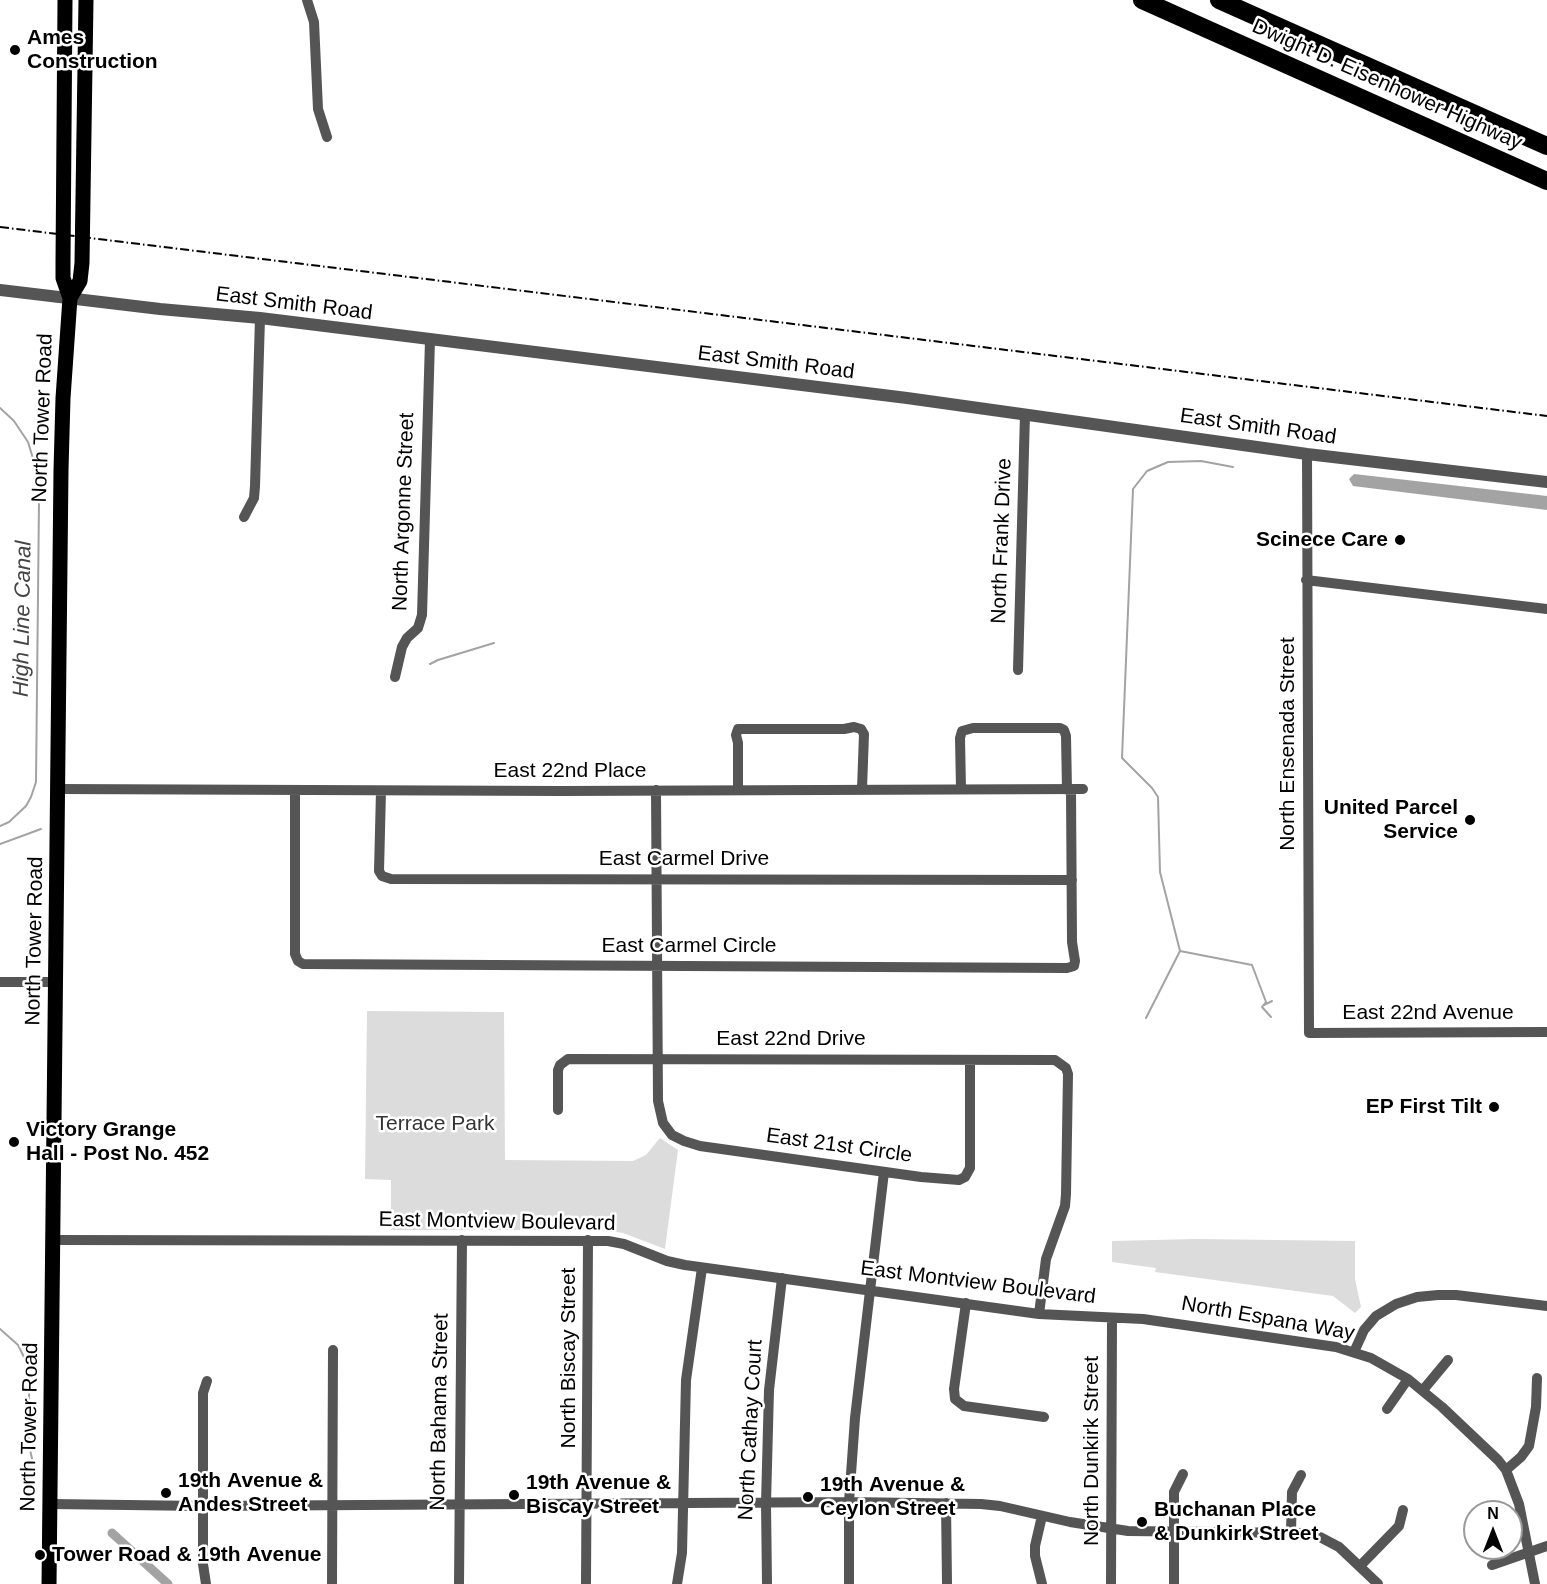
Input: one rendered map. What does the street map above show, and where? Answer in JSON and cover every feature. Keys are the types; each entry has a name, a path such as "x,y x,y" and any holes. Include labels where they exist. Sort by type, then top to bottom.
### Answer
{"highway":[{"name":"Dwight D. Eisenhower Highway","path":"1142,0 1547,181"},
{"name":"Dwight D. Eisenhower Highway","path":"1219,0 1547,146"}],"main road":[{"name":"North Tower Road","path":"49,1584 61,461 70,298 63,278 65,0"},
{"name":"North Tower Road","path":"70,298 80,281 82,264 86,0"}],"street":[{"path":"307,0 314,22 318,109 327,137"},
{"name":"East Smith Road","path":"0,290 260,318 907,398 1307,454 1547,482"},
{"path":"244,517 254,498 255,486 260,318"},
{"name":"North Argonne Street","path":"394,677 402,647 407,638 418,628 422,615 429,340"},
{"name":"North Frank Drive","path":"1018,670 1025,414"},
{"name":"North Ensenada Street","path":"1307,454 1310,1033"},
{"path":"1306,580 1547,609"},
{"path":"738,789 736,735 738,729 844,729 854,727 861,729 864,734 862,789"},
{"name":"East Carmel Circle","path":"295,791 295,954 298,961 303,964 1067,968 1074,966 1069,790 1064,730 1060,728 966,728 962,731 960,738 962,789"},
{"name":"East 22nd Place","path":"58,789 295,791 1083,789"},
{"name":"East 21st Circle","path":"656,790 660,1114 668,1131 677,1139 700,1146 956,1180 965,1177 969,1168 970,1060"},
{"name":"East Carmel Drive","path":"381,791 379,871 382,876 391,879 1072,880"},
{"path":"0,982 55,982"},
{"name":"East 22nd Avenue","path":"1310,1033 1547,1032"},
{"name":"East 22nd Drive","path":"558,1110 558,1070 568,1059 1055,1060 1066,1068 1068,1079 1066,1194 1065,1206 1046,1258 1039,1314"},
{"path":"849,1584 849,1502 855,1418 884,1172"},
{"name":"East Montview Boulevard","path":"53,1240 588,1240 624,1244 667,1261 702,1268 1039,1314 1112,1318"},
{"name":"North Bahama Street","path":"459,1584 462,1240"},
{"name":"North Biscay Street","path":"586,1584 588,1240"},
{"path":"677,1584 682,1553 686,1380 702,1268"},
{"name":"North Cathay Court","path":"767,1584 765,1503 769,1390 782,1278"},
{"path":"1354,1352 1364,1330 1376,1316 1396,1304 1417,1297 1456,1295 1547,1306"},
{"path":"966,1303 954,1389 955,1399 964,1406 1044,1417"},
{"name":"North Espana Way","path":"1112,1318 1143,1319 1323,1344 1354,1352 1408,1379 1468,1431 1506,1470 1519,1504 1535,1584"},
{"name":"North Dunkirk Street","path":"1111,1584 1112,1318"},
{"path":"332,1584 333,1350"},
{"path":"1423,1390 1448,1360"},
{"path":"1506,1470 1521,1457 1529,1446 1535,1415 1538,1378"},
{"path":"1387,1408 1408,1379"},
{"path":"206,1584 203,1564 202,1506 203,1393 207,1381"},
{"path":"1174,1584 1174,1492 1183,1474"},
{"path":"1291,1532 1292,1492 1301,1476"},
{"path":"51,1504 202,1506 849,1502 1000,1506 1128,1531 1304,1533 1332,1543 1378,1584"},
{"path":"946,1503 947,1584"},
{"path":"1360,1566 1399,1526 1403,1510"},
{"path":"1042,1516 1035,1546 1035,1556 1042,1584"},
{"path":"1492,1565 1547,1546"}],"green space":[{"name":"Terrace Park","path":"367,1011 504,1012 505,1160 633,1161 646,1155 660,1138 678,1150 665,1249 623,1233 602,1230 391,1230 391,1180 365,1179"},
{"path":"1196,1239 1355,1241 1355,1279 1361,1307 1355,1313 1333,1296 1155,1272 1156,1268 1112,1262 1112,1241"}],"shaded area":[{"path":"1354,474 1547,496 1547,510 1353,486 1349,479"}],"waterway":[{"name":"High Line Canal","path":"0,408 14,421 28,442 35,465 39,501 36,782 26,806 9,822 0,826"},
{"path":"1233,467 1201,461 1168,462 1147,471 1133,489 1122,758 1158,797 1160,872 1180,951 1252,965 1266,1002 1262,1007 1271,1017"},
{"path":"430,664 494,643"},
{"path":"0,844 41,829"},
{"path":"1146,1018 1180,951"},
{"path":"1264,1005 1272,1001"},
{"name":"High Line Canal","path":"0,1329 18,1345 27,1363 29,1445 33,1463"},
{"path":"112,1533 168,1584"}],"railway":[{"path":"0,227 1547,416"}],"place":[{"name":"Ames Construction","path":"15,50"},
{"name":"Scinece Care","path":"1400,540"},
{"name":"United Parcel Service","path":"1470,820"},
{"name":"EP First Tilt","path":"1494,1107"},
{"name":"Victory Grange Hall - Post No. 452","path":"14,1142"},
{"name":"19th Avenue & Andes Street","path":"166,1493"},
{"name":"19th Avenue & Biscay Street","path":"514,1495"},
{"name":"19th Avenue & Ceylon Street","path":"808,1497"},
{"name":"Buchanan Place & Dunkirk Street","path":"1142,1522"},
{"name":"Tower Road & 19th Avenue","path":"40,1555"}]}
